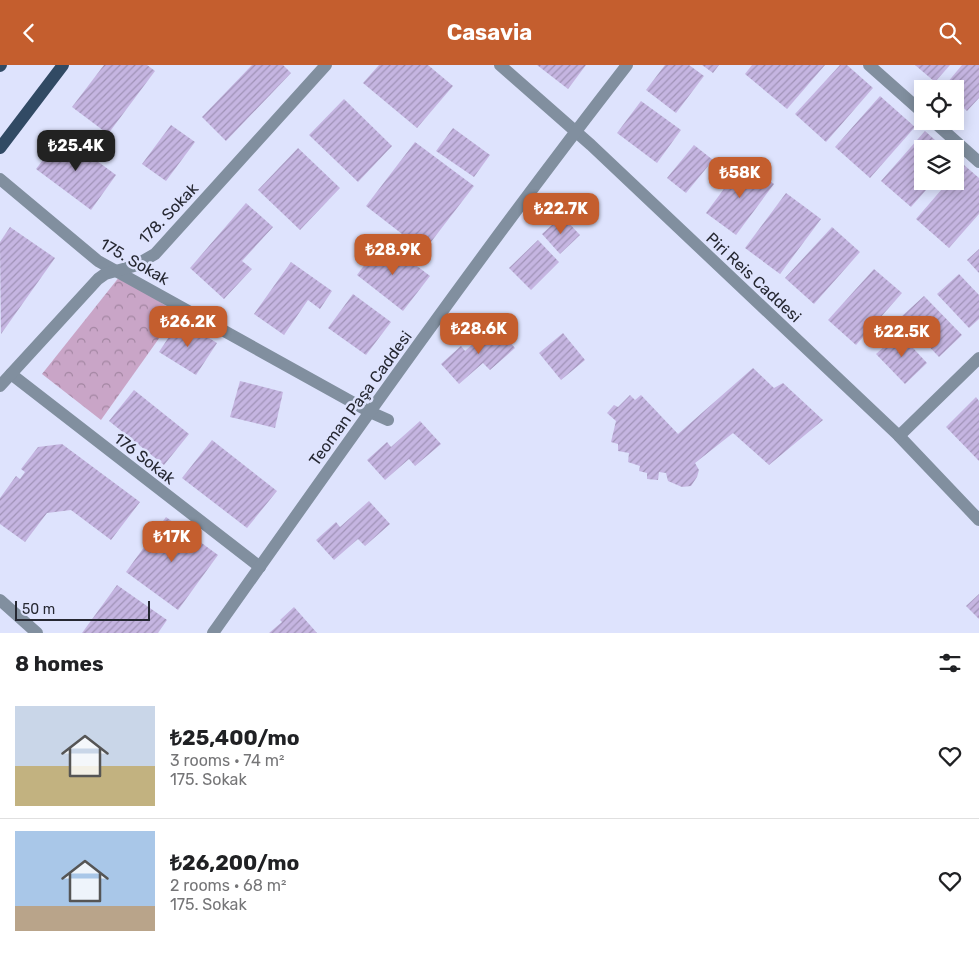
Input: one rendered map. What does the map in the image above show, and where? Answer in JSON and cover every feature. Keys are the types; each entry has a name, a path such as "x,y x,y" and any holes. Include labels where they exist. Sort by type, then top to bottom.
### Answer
{"main road":[{"path":"0,149 63,65"}],"street":[{"name":"178. Sokak","path":"0,386 98,279 105,274 134,266 155,254 326,65"},
{"name":"Piri Reis Caddesi","path":"500,65 576,131 899,436 979,520"},
{"name":"Teoman Paşa Caddesi","path":"213,633 370,412 576,131 628,65"},
{"path":"869,65 914,105"},
{"path":"943,130 979,162"},
{"name":"175. Sokak","path":"0,179 98,261 370,412 388,419"},
{"path":"899,436 979,358"},
{"name":"176 Sokak","path":"11,374 260,567"},
{"path":"0,600 37,633"}],"green space":[{"path":"120,276 177,313 101,420 42,374"}],"building":[{"path":"104,65 147,65 155,71 108,134 72,107"},
{"path":"252,65 283,65 291,73 226,141 202,117"},
{"path":"379,65 428,65 453,86 417,128 363,83"},
{"path":"537,65 586,65 568,89"},
{"path":"665,65 689,65 704,76 676,113 646,90"},
{"path":"702,65 719,65 713,73"},
{"path":"752,65 825,65 787,109 745,74"},
{"path":"840,65 847,65 873,88 826,142 795,114"},
{"path":"915,65 950,65 937,80 933,80"},
{"path":"962,65 979,65 979,98 967,111 964,108 964,80 950,80"},
{"path":"880,96 914,126 870,178 835,147"},
{"path":"344,99 392,146 358,182 309,135"},
{"path":"641,101 681,130 657,163 617,133"},
{"path":"171,125 195,142 166,181 142,164"},
{"path":"453,128 490,155 474,177 436,151"},
{"path":"925,131 935,140 917,140"},
{"path":"62,135 116,175 91,210 36,169"},
{"path":"415,142 474,186 424,251 366,206"},
{"path":"914,144 914,190 926,190 911,207 881,181"},
{"path":"694,145 713,160 686,193 667,178"},
{"path":"298,148 340,188 300,230 258,190"},
{"path":"744,162 774,184 736,235 706,213"},
{"path":"964,165 979,178 979,214 949,248 916,219 941,190 964,190"},
{"path":"786,193 821,219 780,274 745,248"},
{"path":"246,203 273,227 242,261 252,269 224,299 190,268"},
{"path":"562,216 580,235 560,254 542,234"},
{"path":"10,227 55,258 1,334 0,242"},
{"path":"832,227 860,252 814,304 785,278"},
{"path":"383,240 430,276 403,311 357,275"},
{"path":"538,240 559,262 531,290 509,268"},
{"path":"979,249 979,273 967,260"},
{"path":"291,262 332,291 320,309 308,300 284,335 254,314"},
{"path":"874,269 902,293 856,345 828,320"},
{"path":"959,274 979,295 979,319 969,328 937,294"},
{"path":"353,294 391,322 366,355 328,328"},
{"path":"924,296 962,335 939,357 901,317"},
{"path":"180,320 217,343 196,375 159,352"},
{"path":"495,325 515,348 490,370 483,363 459,384 441,364 461,346 465,351"},
{"path":"563,333 585,360 561,380 539,353"},
{"path":"899,333 927,363 905,384 876,354"},
{"path":"753,368 774,388 783,383 823,420 769,465 733,433 695,463 699,470 697,477 691,486 682,487 668,481 666,473 659,472 658,480 647,479 647,473 639,471 640,466 628,462 629,453 618,451 618,444 611,442 616,421 607,413 614,405 618,407 630,395 635,400 641,395 678,434"},
{"path":"240,381 283,392 275,428 230,417"},
{"path":"134,390 189,434 164,465 109,421"},
{"path":"976,397 979,401 979,461 946,427"},
{"path":"420,421 441,444 415,466 409,459 385,480 367,460 387,442 391,447"},
{"path":"212,440 277,491 247,528 182,478"},
{"path":"62,444 140,502 111,540 71,510 47,513 25,542 0,524 0,498 16,476 20,479 25,472 21,469 38,447"},
{"path":"369,501 390,524 365,546 358,539 334,560 316,540 336,522 340,527"},
{"path":"166,517 218,555 178,610 126,572"},
{"path":"117,585 167,620 158,633 82,633"},
{"path":"979,594 979,619 966,606"},
{"path":"294,607 317,633 269,633 282,622 280,620"}]}
